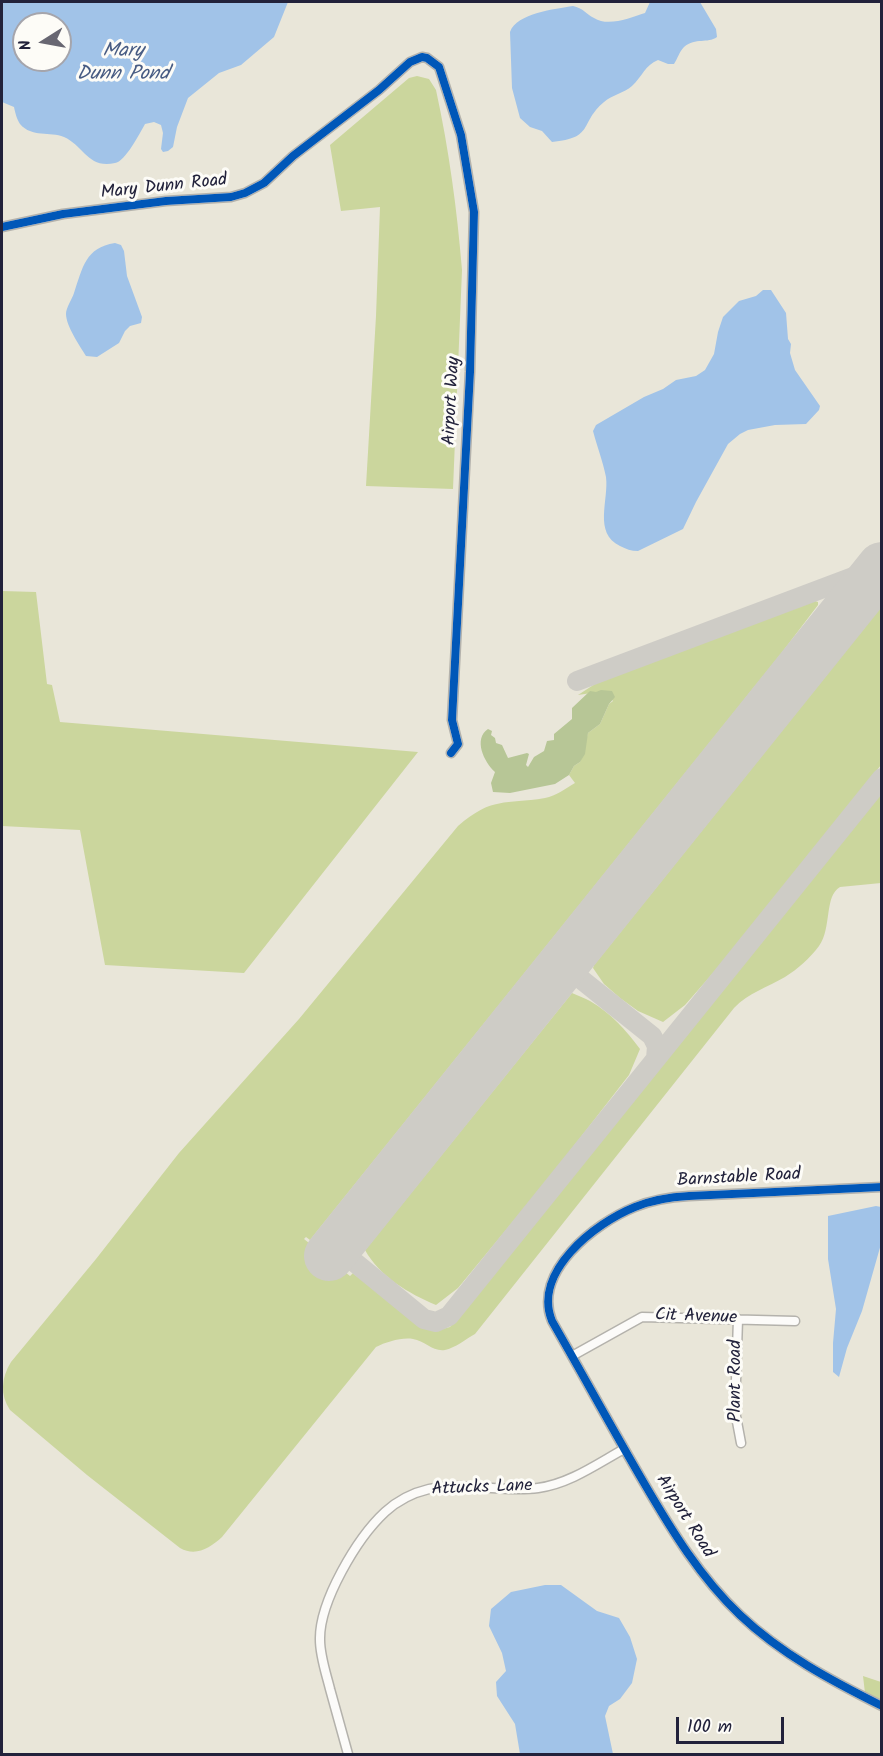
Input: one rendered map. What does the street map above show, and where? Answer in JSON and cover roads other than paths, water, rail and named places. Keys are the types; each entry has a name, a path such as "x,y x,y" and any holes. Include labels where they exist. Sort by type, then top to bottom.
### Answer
{"street":[{"name":"Mary Dunn Road","path":"2,227 54,215 166,201 231,197 245,193 264,183 293,156 379,90 410,62 422,57 427,58"},
{"name":"Airport Way","path":"427,58 439,67 461,135 474,212 470,372 452,720 459,744 451,753"},
{"name":"Barnstable Road","path":"554,1276 572,1252 602,1225 629,1210 657,1200 696,1195 882,1187"},
{"name":"Airport Road","path":"554,1276 547,1294 552,1321 624,1449 684,1549 726,1601 762,1634 786,1652 853,1692 882,1706"},
{"name":"Cit Avenue","path":"572,1356 642,1317 795,1321"},
{"name":"Plant Road","path":"738,1319 735,1411 741,1443"},
{"name":"Attucks Lane","path":"348,1755 322,1657 321,1625 336,1583 377,1520 398,1502 429,1489 455,1486 518,1489 546,1487 580,1474 624,1449"}],"water":[{"name":"Mary Dunn Pond","path":"2,2 288,2 274,37 241,65 219,73 188,98 177,127 173,147 168,151 163,152 161,149 163,133 161,125 154,122 145,124 132,146 119,161 98,163 64,137 36,133 25,128 19,122 14,107 2,102"},
{"path":"650,2 700,2 716,29 717,37 688,44 682,49 674,64 658,60 654,62 632,86 604,102 581,133 575,137 552,142 542,131 530,127 520,118 512,88 510,32 520,20 537,13 573,6 600,21 619,21 645,13"},
{"path":"115,243 121,245 124,251 127,276 142,317 141,323 130,326 119,343 97,357 86,356 71,330 66,312 83,267 91,254 97,249"},
{"path":"763,290 771,290 786,313 788,339 791,344 790,353 795,370 820,406 819,410 806,424 775,425 748,430 740,434 728,444 683,529 638,551 620,546 612,540 604,525 606,477 593,431 596,425 676,380 696,376 705,370 714,354 723,317 739,301 756,296"},
{"path":"876,1206 881,1207 881,1244 862,1311 847,1348 839,1377 833,1372 836,1309 828,1259 828,1216"},
{"path":"545,1585 561,1585 597,1611 619,1618 630,1637 637,1659 632,1683 620,1699 609,1706 605,1716 613,1754 520,1754 515,1724 497,1696 496,1682 506,1671 502,1653 489,1626 491,1609 511,1592"}]}
